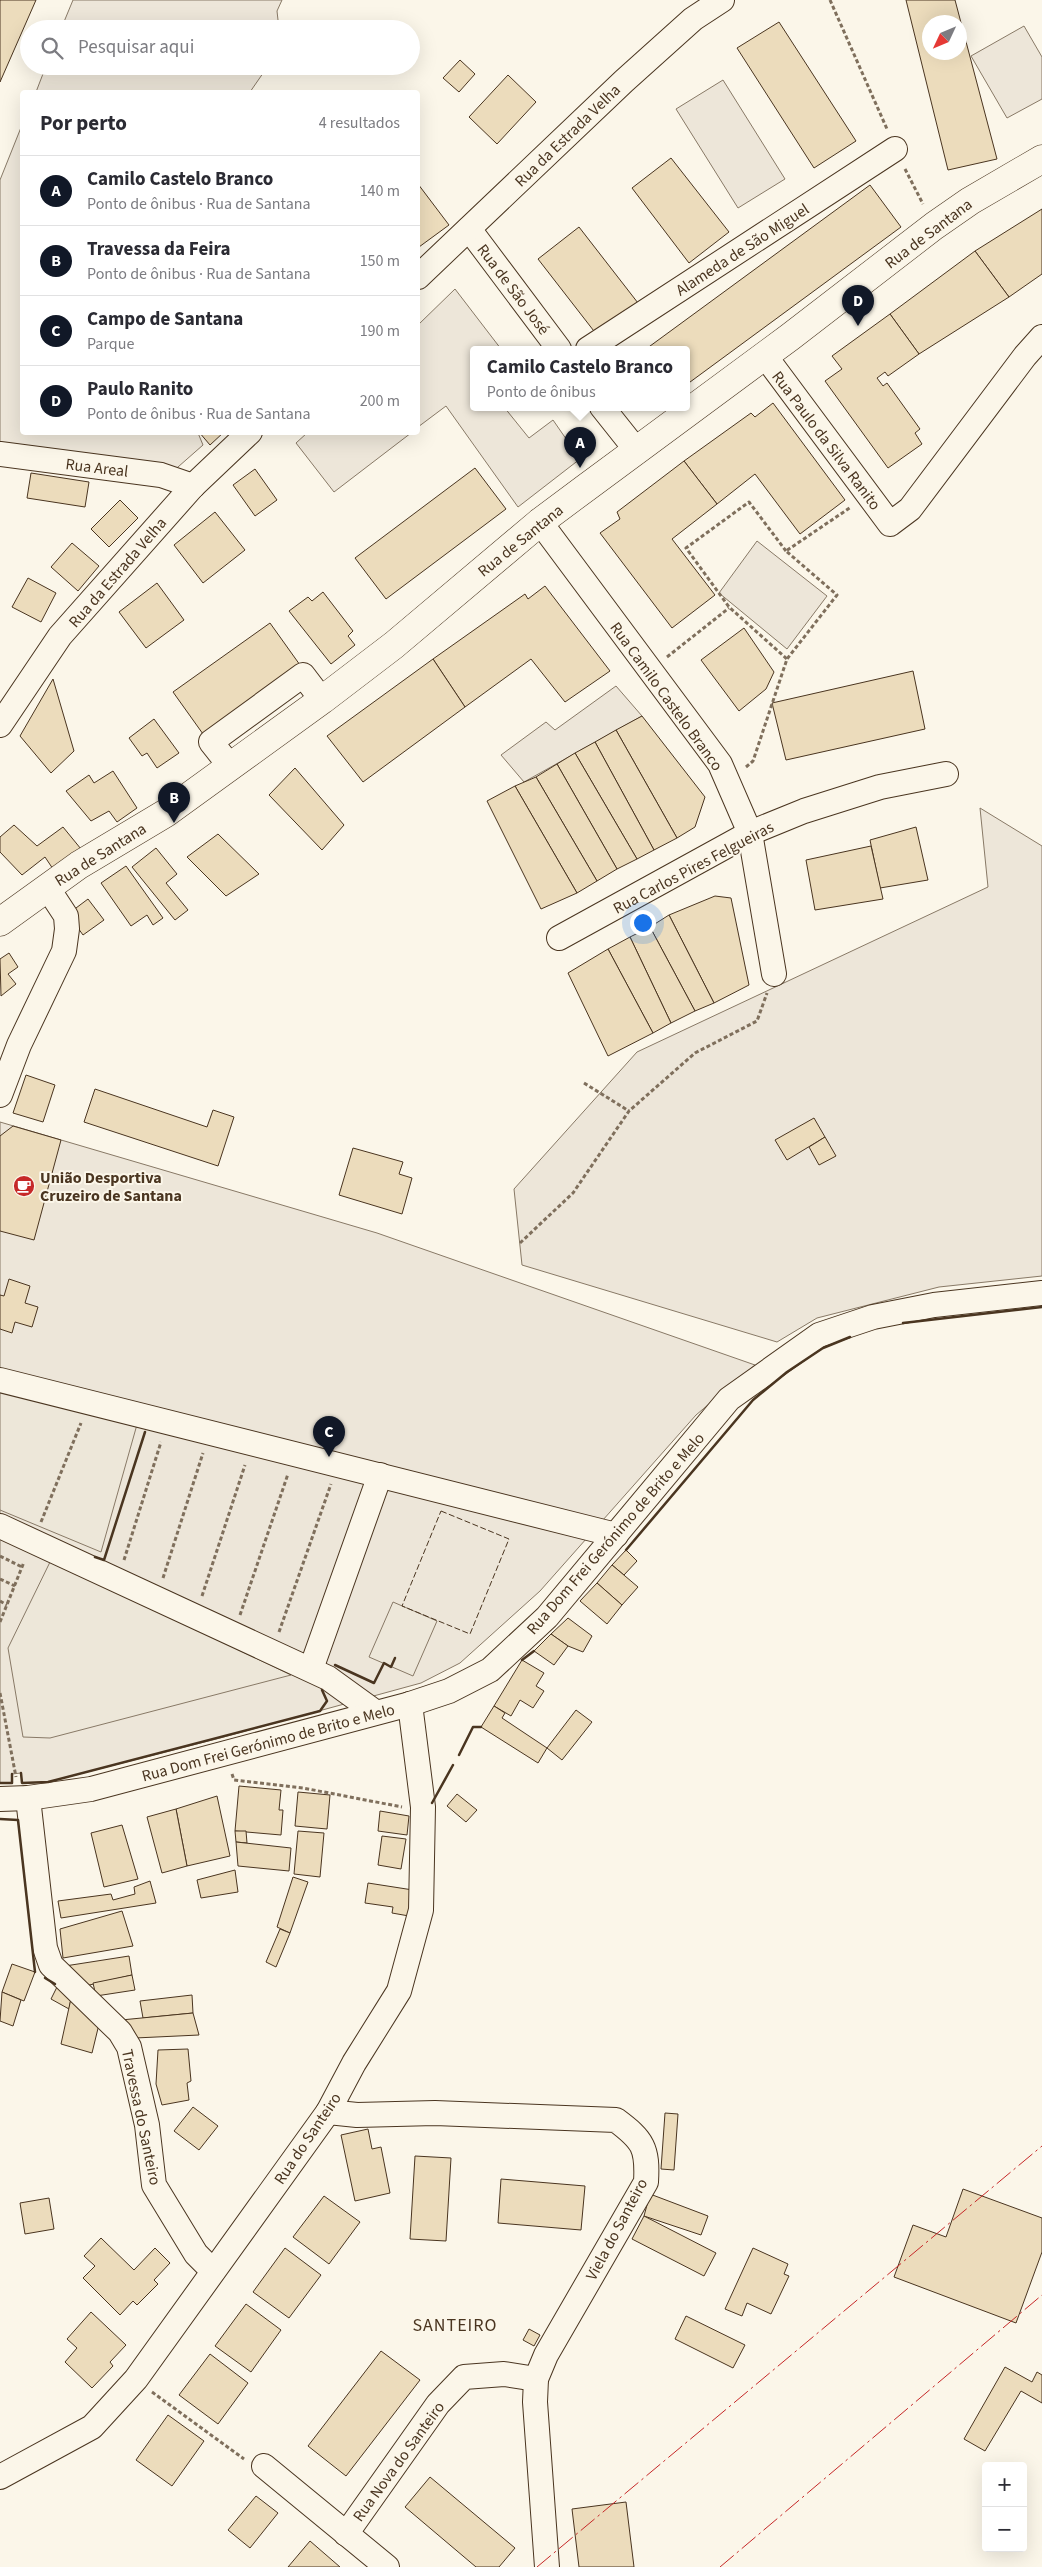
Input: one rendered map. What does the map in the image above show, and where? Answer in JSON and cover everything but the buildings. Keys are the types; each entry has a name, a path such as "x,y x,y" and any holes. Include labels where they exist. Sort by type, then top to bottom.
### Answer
{"main road":[{"name":"Rua de Santana","path":"0,922 79,865 166,813 322,700 394,645 540,522 765,356 934,226 970,201 1042,159"}],"street":[{"name":"Rua da Estrada Velha","path":"420,275 631,75 693,19 722,0"},
{"name":"Alameda de São Miguel","path":"593,346 895,149"},
{"name":"Rua de São José","path":"469,229 557,346"},
{"name":"Rua Paulo da Silva Ranito","path":"765,356 890,524 910,509 1025,356 1042,337"},
{"path":"605,411 637,451"},
{"name":"Rua da Estrada Velha","path":"0,726 60,636 193,486 247,435"},
{"name":"Rua Areal","path":"0,454 161,474 193,486"},
{"name":"Rua Camilo Castelo Branco","path":"540,522 720,764 750,833 774,974"},
{"name":"Rua Carlos Pires Felgueiras","path":"559,938 750,833 804,811 880,787 946,774"},
{"path":"0,1095 19,1045 64,951 67,929 66,916 48,887"},
{"name":"Rua Dom Frei Gerónimo de Brito e Melo","path":"0,1799 28,1798 91,1789 374,1712 410,1704 449,1691 490,1670 547,1617 730,1400 819,1335 873,1317 934,1305 1042,1292"},
{"path":"0,1380 616,1535"},
{"path":"311,1670 380,1475"},
{"path":"0,1526 328,1678 374,1712"},
{"name":"Rua do Santeiro","path":"0,2477 92,2427 136,2380 328,2112 354,2063 399,1991 421,1910 423,1808 410,1704"},
{"name":"Travessa do Santeiro","path":"28,1798 45,1948 51,1965 120,2032 129,2047 147,2125 154,2185 196,2254 213,2271"},
{"name":"Viela do Santeiro","path":"328,2112 357,2115 435,2113 616,2120 638,2136 648,2160 646,2182 546,2355 536,2379 535,2402 547,2567"},
{"name":"Rua Nova do Santeiro","path":"346,2534 438,2404 464,2377 504,2374 536,2379"},
{"path":"264,2466 387,2567"}],"path":[{"path":"830,0 895,149 934,226"},
{"path":"786,550 868,494"},
{"path":"728,782 752,761 787,659 837,595 786,550 749,502 686,548 729,608 787,659"},
{"path":"649,671 729,608"},
{"path":"520,1243 573,1193 629,1111 695,1053 757,1021 774,974"},
{"path":"584,1083 629,1111"},
{"path":"0,1622 89,1402"},
{"path":"118,1580 167,1423"},
{"path":"157,1598 210,1434"},
{"path":"195,1616 252,1444"},
{"path":"234,1634 295,1454"},
{"path":"272,1652 338,1465"},
{"path":"0,1556 22,1567"},
{"path":"0,1579 15,1586"},
{"path":"0,1602 7,1605"},
{"path":"0,1693 2,1715 16,1773"},
{"path":"223,1753 234,1780 302,1788 411,1809 423,1808"},
{"path":"136,2380 252,2464 264,2466"}],"shaded area":[{"path":"73,0 282,0 277,11 278,20 65,20"},
{"path":"1024,26 1042,57 1042,99 1007,118 971,56"},
{"path":"43,75 262,75 251,90 37,90"},
{"path":"723,80 785,179 738,208 676,109"},
{"path":"20,130 20,435 199,435 203,445 170,474 0,458 0,180"},
{"path":"455,289 499,346 470,346 470,411 507,411 529,438 553,420 580,459 518,507 446,406 420,426 420,323"},
{"path":"305,435 408,435 334,492 296,443"},
{"path":"757,541 827,596 787,649 719,593"},
{"path":"616,686 642,716 524,782 501,755 546,722 555,730"},
{"path":"980,808 1042,846 1042,1276 939,1287 817,1318 777,1342 522,1265 514,1189 637,1052 988,887"},
{"path":"0,1122 377,1233 755,1365 696,1415 540,1591 460,1663 421,1683 220,1738 48,1782 22,1783 21,1773 12,1774 12,1783 0,1783"},
{"path":"0,1387 138,1421 101,1552 0,1510"},
{"path":"51,1560 291,1675 50,1738 23,1737 8,1648"},
{"path":"393,1602 437,1621 413,1676 369,1657"}],"fence":[{"path":"441,1511 509,1539 470,1634 402,1606 441,1511"}],"wall":[{"path":"903,1323 1042,1307"},
{"path":"626,1550 753,1400 787,1372 823,1348 850,1337"},
{"path":"95,1557 104,1560 145,1432"},
{"path":"522,1660 534,1651"},
{"path":"335,1665 374,1683 384,1663 391,1667 395,1658"},
{"path":"21,1773 22,1783 48,1782 320,1711 327,1701 322,1690"},
{"path":"459,1755 473,1727 481,1727"},
{"path":"432,1803 453,1765"},
{"path":"0,1783 12,1783 12,1774"},
{"path":"0,1819 18,1820 35,1972"},
{"path":"45,1978 55,1984"}],"power":[{"path":"537,2567 1042,2146"},
{"path":"720,2567 1042,2295"}],"place":[{"name":"Paulo Ranito","path":"858,326"},
{"name":"Camilo Castelo Branco","path":"580,468"},
{"name":"Travessa da Feira","path":"174,823"},
{"name":"União Desportiva Cruzeiro de Santana","path":"24,1186"},
{"name":"Campo de Santana","path":"329,1457"}],"district":[{"name":"SANTEIRO","path":"455,2325"}]}
